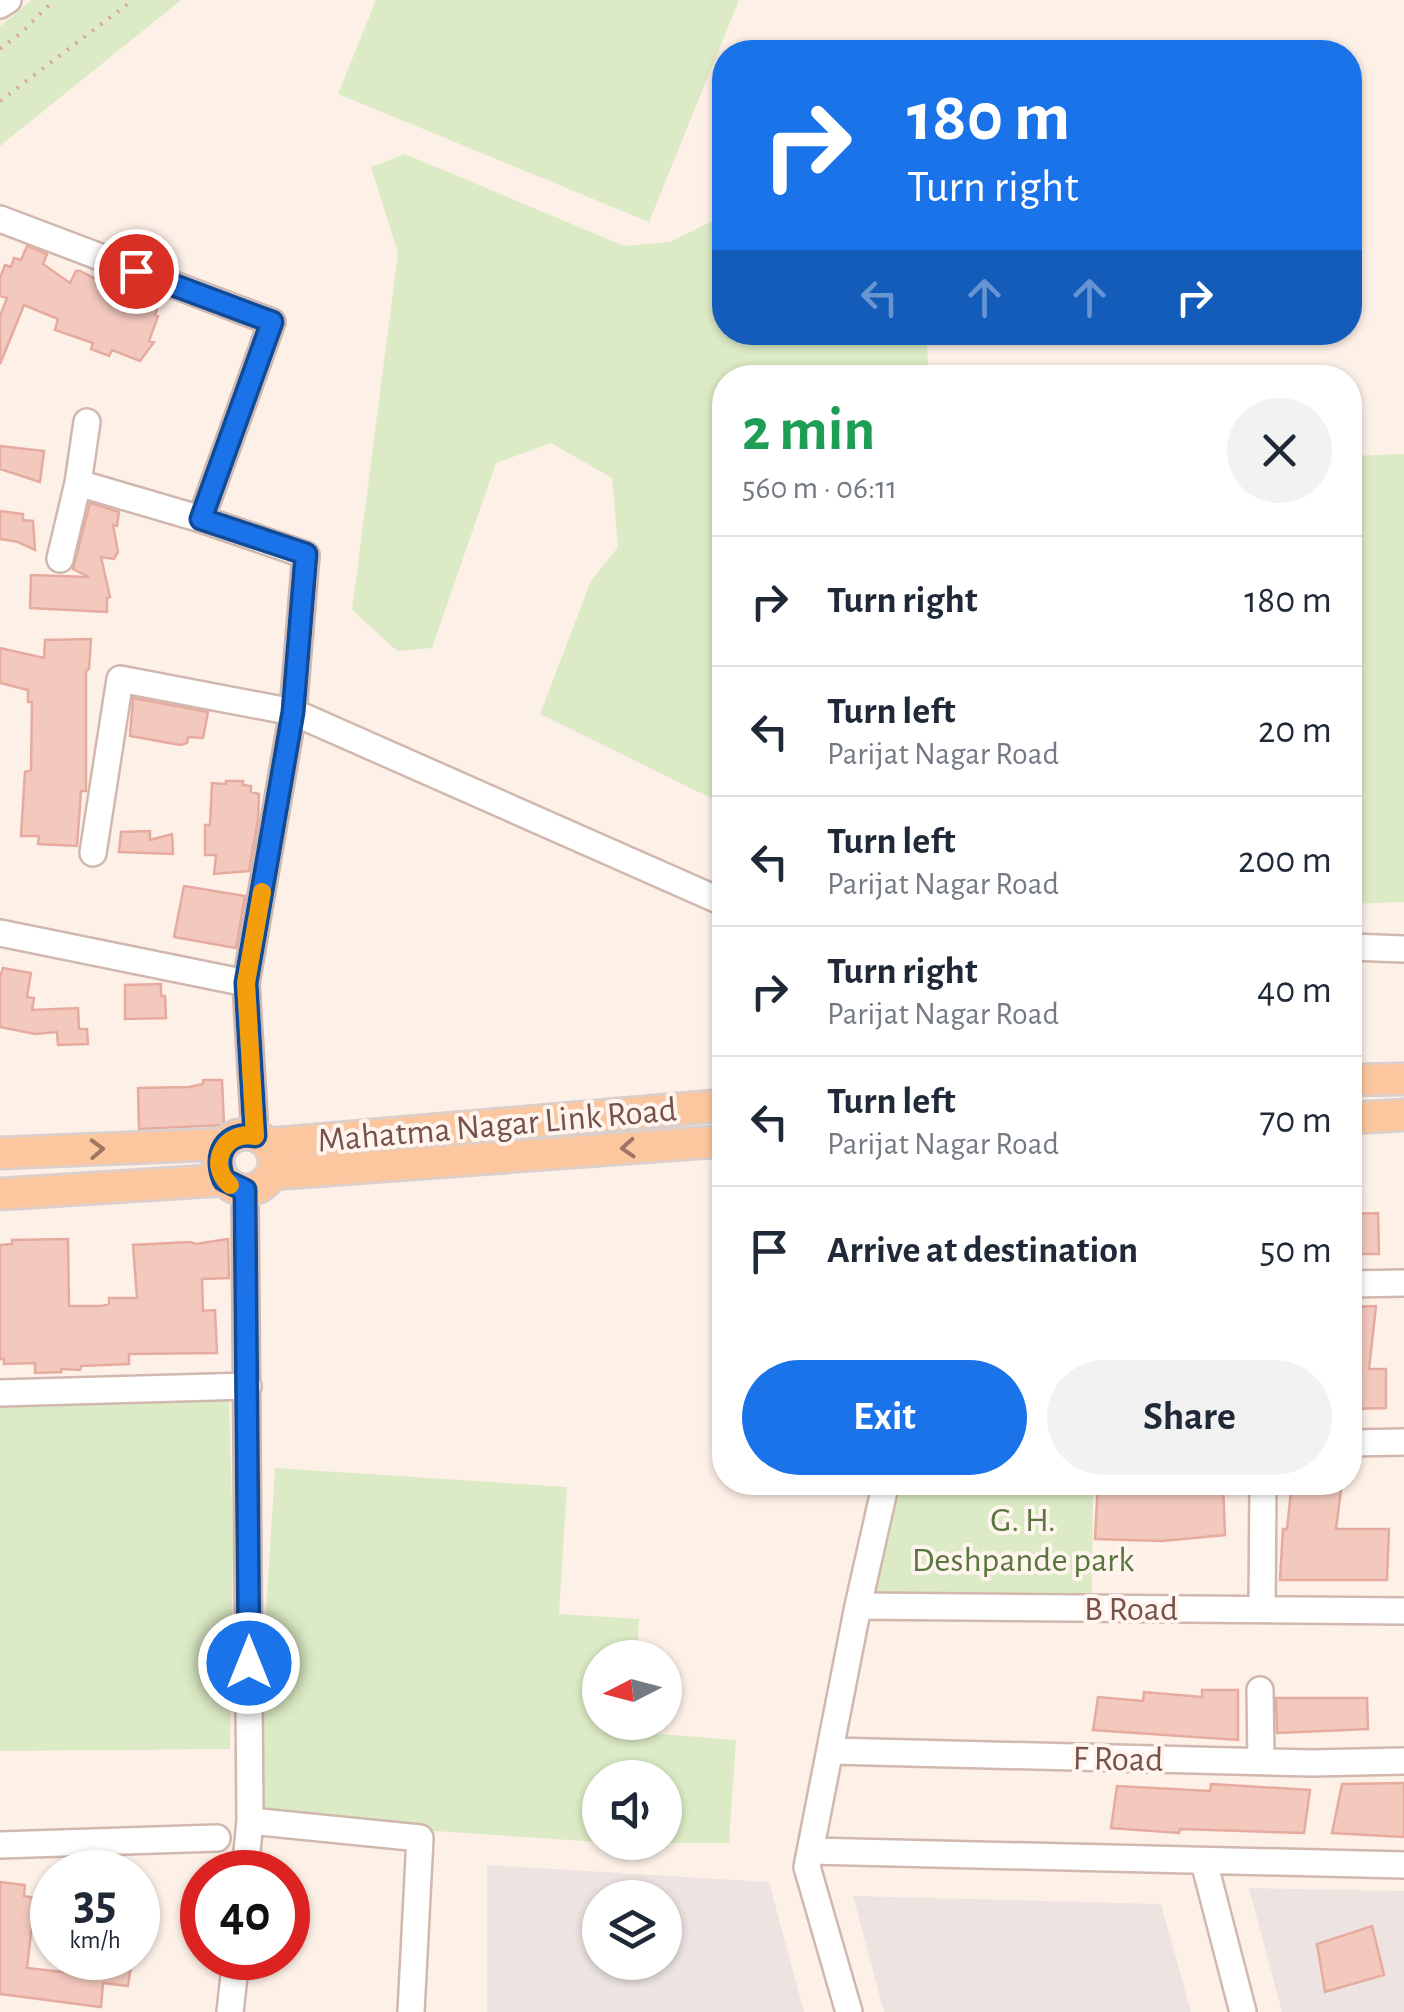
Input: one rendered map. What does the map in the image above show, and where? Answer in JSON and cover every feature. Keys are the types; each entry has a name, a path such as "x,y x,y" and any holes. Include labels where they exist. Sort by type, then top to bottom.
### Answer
{"main road":[{"path":"1362,1080 1404,1079"},
{"name":"Mahatma Nagar Link Road","path":"255,1149 712,1105"},
{"path":"1362,1117 1404,1115"},
{"name":"Mahatma Nagar Link Road","path":"0,1153 712,1141"},
{"path":"0,1194 261,1186 255,1149 218,1162 234,1185"}],"street":[{"path":"0,5 8,0"},
{"path":"0,220 272,322 201,519"},
{"path":"60,560 78,484 87,422"},
{"path":"78,484 306,554 293,712 246,983 255,1149"},
{"path":"92,853 120,680 293,712 712,897"},
{"path":"0,933 246,983"},
{"path":"1362,947 1404,949"},
{"path":"234,1185 248,1386 247,1850"},
{"path":"1362,1284 1404,1283"},
{"path":"0,1393 248,1386"},
{"path":"1362,1443 1404,1442"},
{"path":"849,2012 808,1867 883,1495"},
{"path":"1262,1609 1264,1495"},
{"name":"B Road","path":"858,1606 1404,1610"},
{"path":"1260,1690 1261,1762"},
{"name":"F Road","path":"832,1751 1404,1762"},
{"path":"250,1821 420,1838 411,2012"},
{"path":"0,1845 217,1838"},
{"path":"811,1851 1404,1865"},
{"path":"1204,1862 1243,2012"},
{"path":"230,2012 234,1980"}],"path":[{"path":"0,49 54,0"},
{"path":"0,101 133,0"}],"shaded area":[{"path":"487,1865 769,1882 804,2012 487,2012"},
{"path":"1249,1888 1404,1891 1404,2012 1282,2012"},
{"path":"853,1896 1161,1904 1191,2012 884,2012"}],"green space":[{"path":"32,0 181,0 0,146 0,26"},
{"path":"376,0 739,0 723,40 712,40 712,67 649,222 338,94"},
{"path":"405,154 624,246 670,242 712,221 712,345 928,345 928,365 712,365 712,799 540,714 591,581 618,547 612,478 551,443 496,463 432,648 397,651 352,610 398,253 371,167"},
{"path":"1404,454 1404,902 1362,904 1362,456"},
{"path":"229,1396 233,1540 230,1749 0,1751 0,1401"},
{"path":"275,1468 567,1487 559,1614 639,1619 638,1640 582,1640 582,1740 682,1740 682,1736 736,1740 729,1843 682,1843 682,1760 582,1760 582,1841 253,1819"},
{"name":"G. H. Deshpande park","path":"896,1495 1093,1495 1092,1600 874,1594"}],"building":[{"path":"27,246 47,254 43,264 70,283 76,271 80,271 159,303 149,341 154,342 140,361 112,350 109,356 91,349 93,343 55,330 58,319 24,305 0,364 0,316 7,298 0,296 0,278 5,265 11,267 14,258 21,260"},
{"path":"0,446 44,451 40,482 0,469"},
{"path":"90,503 119,512 117,526 113,525 118,552 114,559 101,557 110,597 107,612 30,608 31,575 89,577 73,569"},
{"path":"0,511 23,514 23,520 33,521 35,550 0,539"},
{"path":"91,639 86,671 86,791 81,791 77,846 38,844 39,836 21,836 25,772 31,770 32,702 28,702 28,690 0,683 0,648 44,658 45,640"},
{"path":"133,698 208,712 203,738 188,737 187,743 180,745 130,736"},
{"path":"243,781 243,785 251,786 251,792 259,794 258,819 249,871 214,874 216,855 205,855 205,825 210,825 212,783"},
{"path":"150,831 150,840 172,834 173,854 119,852 121,832"},
{"path":"184,886 245,896 236,948 174,937"},
{"path":"3,968 31,973 27,997 34,998 32,1010 78,1008 79,1029 87,1029 88,1044 58,1045 57,1032 35,1034 0,1027"},
{"path":"161,984 166,1018 125,1019 125,985"},
{"path":"203,1080 222,1080 224,1125 139,1129 138,1088 189,1087 203,1084"},
{"path":"1378,1213 1379,1254 1362,1254 1362,1214"},
{"path":"68,1239 69,1306 102,1306 109,1304 109,1298 137,1298 133,1245 228,1239 229,1278 202,1279 203,1311 215,1310 217,1353 129,1354 129,1364 81,1366 80,1370 61,1372 35,1373 35,1363 4,1364 4,1359 0,1359 0,1245 12,1244 12,1240"},
{"path":"1376,1306 1369,1369 1386,1369 1386,1408 1362,1409 1362,1307"},
{"path":"1097,1495 1223,1495 1225,1535 1162,1541 1095,1539"},
{"path":"1291,1495 1340,1495 1336,1529 1389,1529 1387,1580 1280,1580 1283,1529 1287,1529"},
{"path":"1202,1690 1238,1690 1238,1740 1093,1730 1098,1697 1143,1701 1144,1692 1202,1697"},
{"path":"1276,1698 1367,1698 1368,1729 1277,1733"},
{"path":"1404,1783 1404,1837 1332,1833 1342,1784"},
{"path":"1211,1784 1310,1790 1304,1833 1180,1829 1179,1833 1111,1828 1117,1786 1210,1791"},
{"path":"0,1882 25,1885 24,1896 30,1897 30,1980 129,1980 128,1986 103,1983 101,2007 0,1994"},
{"path":"1372,1926 1384,1975 1325,1992 1317,1944"}],"slow traffic":[{"path":"230,1185 220,1171 220,1152 238,1135 255,1136 246,983 262,892"}],"route":[{"path":"136,271 272,322 201,519 306,554 293,712 246,983 255,1136 238,1135 231,1139 220,1152 218,1162 224,1180 245,1190 249,1663"}]}
